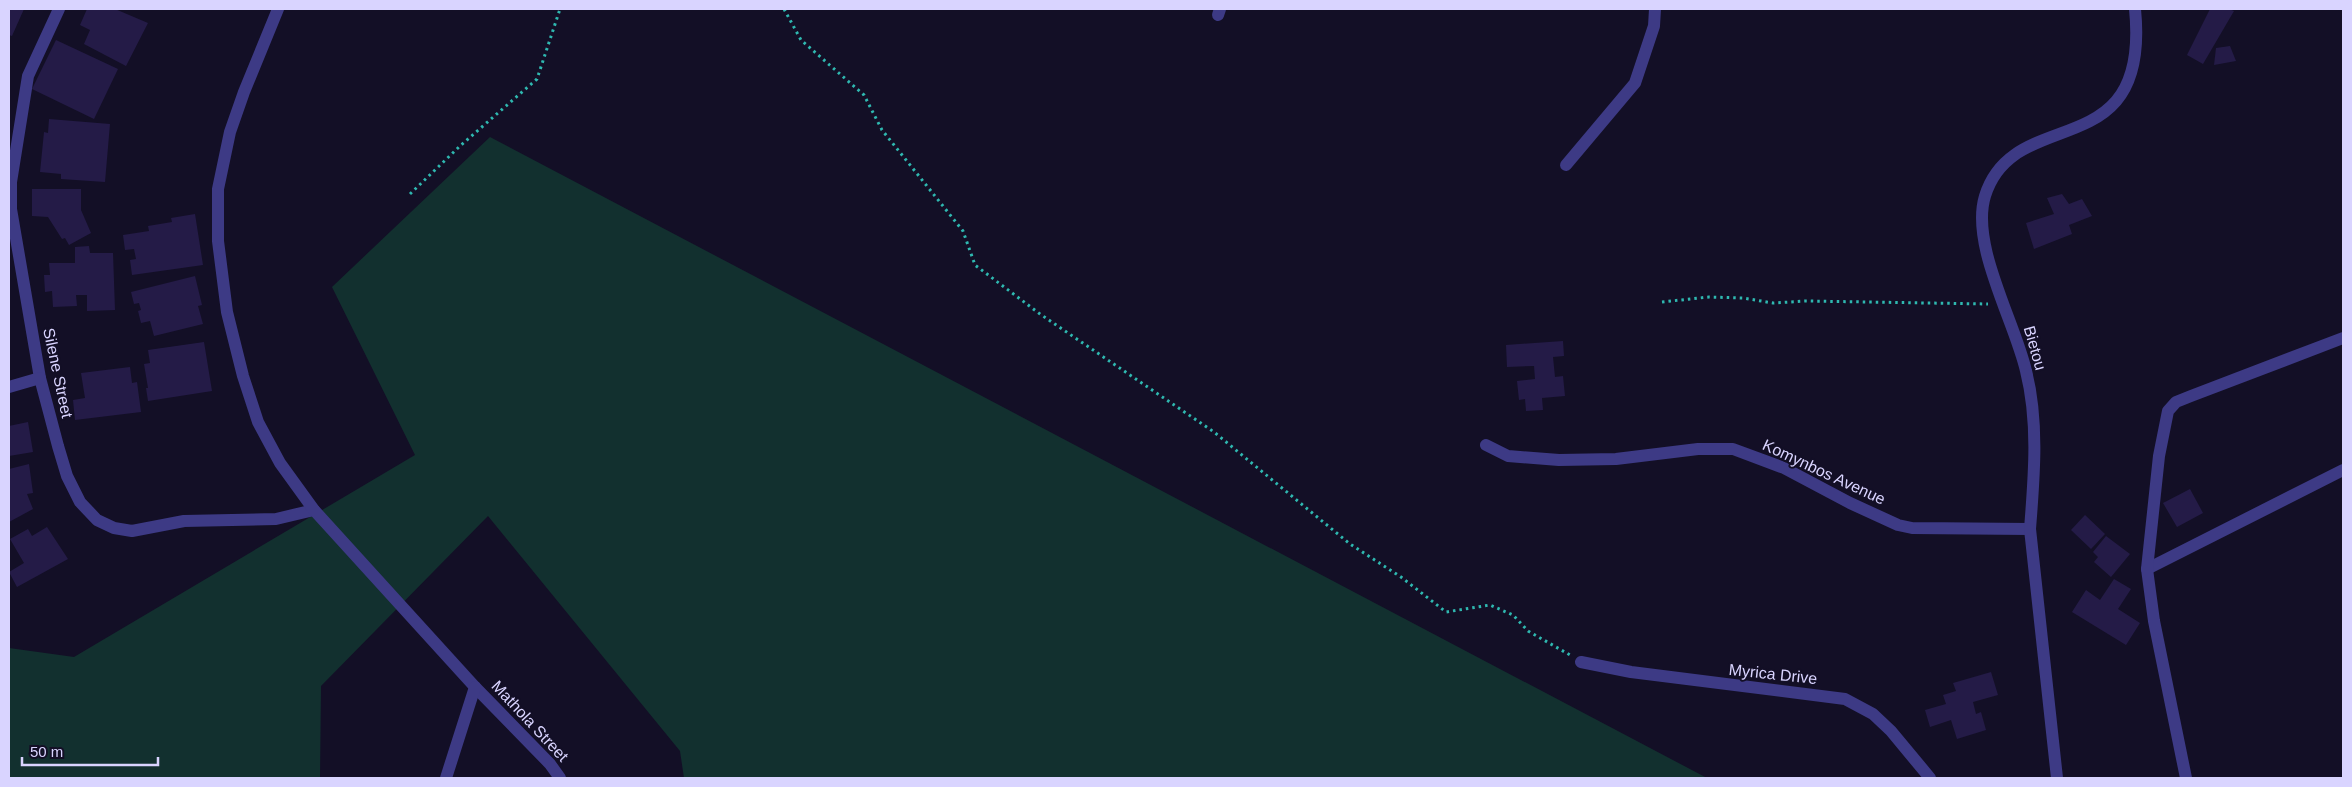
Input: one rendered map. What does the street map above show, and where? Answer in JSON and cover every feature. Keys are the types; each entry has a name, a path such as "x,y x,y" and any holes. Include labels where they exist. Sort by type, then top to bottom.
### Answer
{"street":[{"name":"Silene Street","path":"59,9 28,76 10,182 12,209 40,378 67,476 80,502 97,520 114,528 132,531 184,521 276,519 314,510"},
{"name":"Mathola Street","path":"278,9 230,132 218,189 218,241 227,312 243,376 258,422 280,463 314,510 475,687 527,739 560,778"},
{"path":"1566,165 1635,83 1654,26 1655,9"},
{"name":"Bietou","path":"2057,778 2043,668 2030,529 2033,489 2034,420 2027,372 1985,247 1982,217 1984,198 1989,185 2002,164 2020,152 2098,119 2117,102 2128,80 2136,54 2137,30 2135,9"},
{"path":"2186,778 2154,621 2147,569 2159,456 2168,410 2176,402 2343,338"},
{"path":"9,387 40,378"},
{"name":"Komynbos Avenue","path":"1486,445 1508,456 1559,460 1616,459 1698,450 1733,449 1784,468 1850,503 1912,528 2030,529"},
{"path":"2147,569 2343,470"},
{"name":"Myrica Drive","path":"1581,662 1631,672 1845,699 1873,714 1891,731 1930,778"},
{"path":"446,778 475,687"}],"path":[{"path":"410,194 460,146 537,79 560,9"},
{"path":"784,9 801,40 864,95 882,130 963,231 975,265 1040,314 1214,432 1350,544 1401,576 1446,612 1490,605 1513,615 1528,631 1581,662"},
{"path":"1662,302 1709,297 1744,298 1773,303 1806,301 2004,304"}],"green space":[{"path":"490,137 1707,778 684,778 680,751 488,516 321,686 320,778 9,778 9,648 74,657 415,455 332,287"}],"building":[{"path":"9,9 24,9 12,36 9,35"},
{"path":"87,9 115,9 148,23 126,66 84,44 90,30 80,25"},
{"path":"2210,9 2229,9 2234,11 2203,64 2187,55"},
{"path":"56,40 118,69 94,119 32,89"},
{"path":"2230,46 2236,61 2214,65 2216,48"},
{"path":"49,119 110,124 105,182 61,179 61,174 40,172 44,132 48,133"},
{"path":"32,189 81,189 81,210 91,233 69,245 65,238 62,239 48,217 32,216"},
{"path":"2062,194 2069,204 2082,199 2092,216 2069,225 2072,234 2034,249 2026,223 2054,214 2047,198"},
{"path":"195,214 203,265 132,275 130,260 136,259 134,249 125,250 123,235 149,231 148,226 172,222 171,218"},
{"path":"89,246 90,253 113,253 115,310 87,311 87,295 76,295 77,306 53,307 52,291 45,292 44,275 50,275 49,263 75,263 75,247"},
{"path":"195,276 202,305 198,306 203,324 154,336 150,321 141,323 138,311 141,310 139,303 134,304 131,292"},
{"path":"1563,341 1564,356 1553,357 1555,377 1563,376 1565,396 1542,398 1543,410 1526,411 1525,399 1519,400 1517,381 1535,379 1534,366 1507,367 1506,345"},
{"path":"204,342 212,391 148,401 144,364 150,363 148,350"},
{"path":"130,367 132,383 137,382 141,412 75,420 73,400 85,398 81,373"},
{"path":"28,422 33,452 9,456 9,426"},
{"path":"29,464 33,493 27,494 33,509 9,522 9,469"},
{"path":"2190,489 2203,513 2177,527 2163,503"},
{"path":"2085,515 2105,534 2091,549 2071,530"},
{"path":"47,527 68,559 17,587 9,572 24,563 10,539 28,529 32,536"},
{"path":"2106,536 2130,554 2111,577 2094,562 2098,557 2093,552"},
{"path":"2114,579 2131,589 2118,609 2140,623 2126,645 2072,612 2086,590 2100,600"},
{"path":"1991,672 1998,695 1973,702 1976,714 1981,712 1986,730 1957,739 1951,720 1930,727 1925,710 1946,704 1943,695 1956,691 1953,683"}]}
